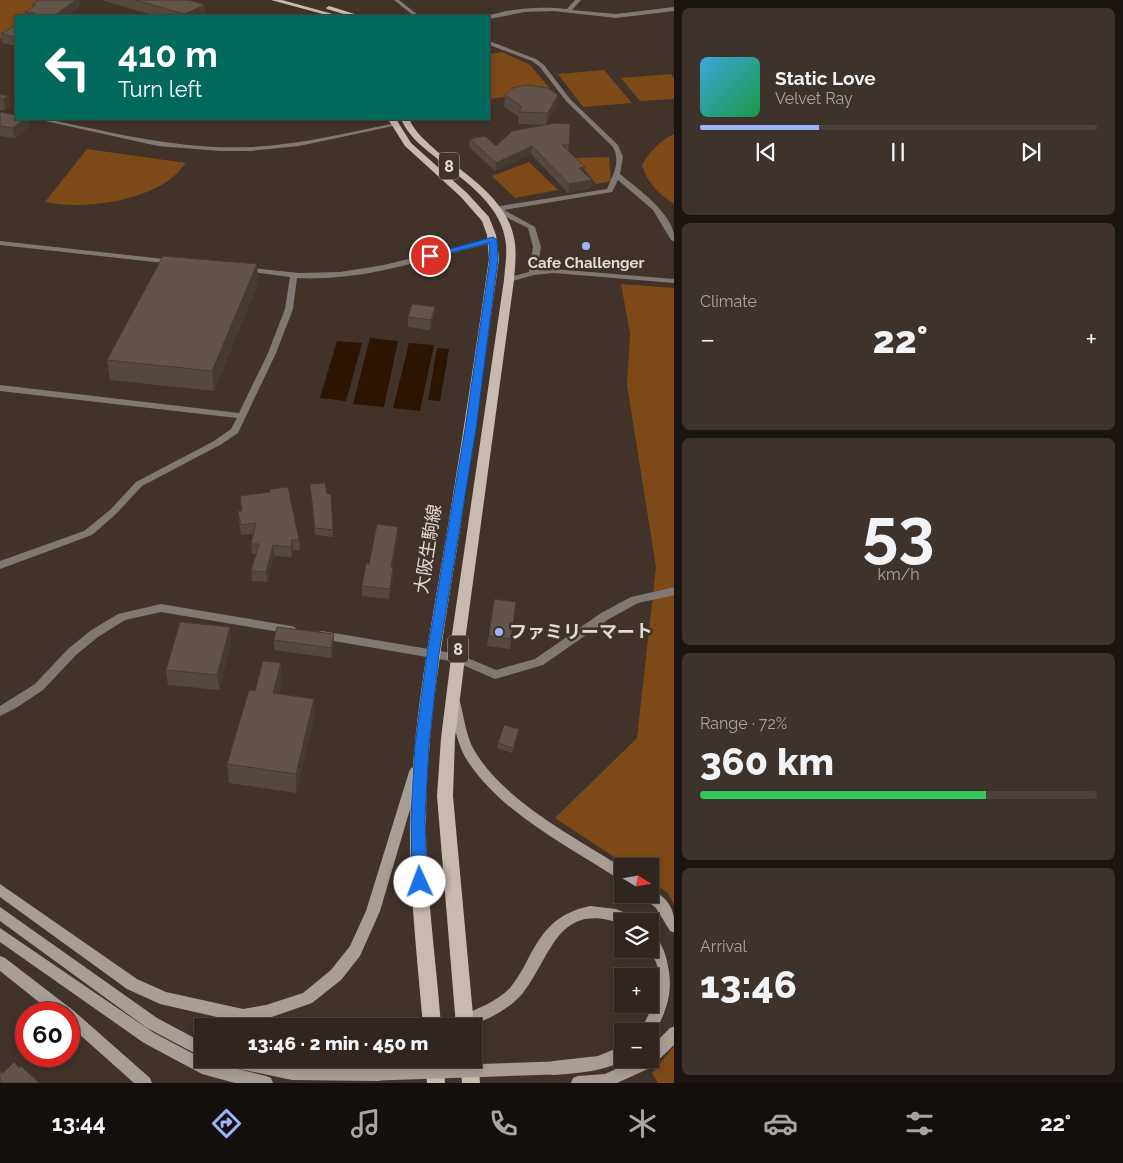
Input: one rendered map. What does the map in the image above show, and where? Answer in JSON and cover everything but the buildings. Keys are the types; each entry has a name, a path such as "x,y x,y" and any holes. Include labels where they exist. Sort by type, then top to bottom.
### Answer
{"main road":[{"path":"274,0 333,15"},
{"path":"295,0 352,15"},
{"name":"8","path":"397,121 479,191 497,209 503,217 510,237 509,280 458,641 445,796 465,1018"},
{"name":"大阪生駒線","path":"397,121 405,142 423,160 465,195 487,220 493,240 494,259 470,429 433,654 422,745 418,844 420,898 431,1018"},
{"path":"435,1068 436,1083"},
{"path":"469,1068 471,1083"}],"street":[{"path":"569,10 578,0"},
{"path":"490,17 525,10 569,10 616,16 674,9"},
{"path":"490,43 534,60 542,66 568,100 621,153 621,163 610,191 497,209"},
{"path":"44,120 158,144 220,149 250,149 299,144 397,121"},
{"path":"616,175 656,208 674,240"},
{"path":"497,209 531,226 537,247 533,273"},
{"path":"236,268 315,276 376,269 493,240"},
{"path":"0,243 179,262"},
{"path":"509,280 533,273 554,271 674,281"},
{"path":"0,565 88,533 113,512 139,484 217,443 235,431 244,416 272,353 289,309 294,275"},
{"path":"0,388 244,416"},
{"path":"0,711 39,686 72,652 94,634 122,617 161,608 458,658 495,675 539,662 605,616 634,600 674,591"},
{"path":"452,697 469,752 491,781 528,813 614,869"},
{"path":"0,890 132,984 165,999 243,1016 266,1012 307,998 336,976 355,950 365,931 406,804 422,745"},
{"path":"659,902 674,927"},
{"path":"0,913 152,1023 194,1046"},
{"path":"475,1018 498,1006 515,991 554,930 571,917 590,913 614,914"},
{"path":"0,934 149,1038 207,1069 266,1083"},
{"path":"653,1023 663,1006 667,983 665,963 659,953"},
{"path":"0,963 50,1002"},
{"path":"80,1026 145,1083"},
{"path":"659,1049 674,1033"},
{"path":"268,1068 292,1073 379,1074 554,1068 582,1066 614,1058"},
{"path":"578,1083 605,1081 634,1068"}],"lane":[{"path":"396,0 416,15"}],"shaded area":[{"path":"0,0 52,0 32,15 15,15 15,28 0,39"},
{"path":"502,52 530,65 552,91 490,99 490,54"},
{"path":"604,70 632,103 583,107 558,74"},
{"path":"671,74 674,78 674,99 640,101 621,78"},
{"path":"674,134 674,204 654,188 642,165 656,147"},
{"path":"87,149 186,163 175,175 160,186 129,198 111,202 76,205 45,202"},
{"path":"609,157 611,181 596,184 575,158"},
{"path":"529,162 558,190 515,198 492,176"},
{"path":"621,284 674,288 674,905 668,893 659,887 659,858 616,858 555,818 637,738 656,567 627,385 630,333"},
{"path":"370,338 398,341 384,407 353,404"},
{"path":"337,341 362,343 346,401 320,398"},
{"path":"409,343 434,345 420,411 393,408"},
{"path":"437,348 449,349 440,401 428,400"},
{"path":"674,1046 674,1083 658,1083 652,1073 656,1068 659,1068 659,1064"}],"place":[{"name":"Cafe Challenger","path":"586,246"},
{"name":"ファミリーマート","path":"499,632"}],"route":[{"path":"420,882 418,817 422,745 433,654 470,429 494,259 493,240 430,256"}]}
